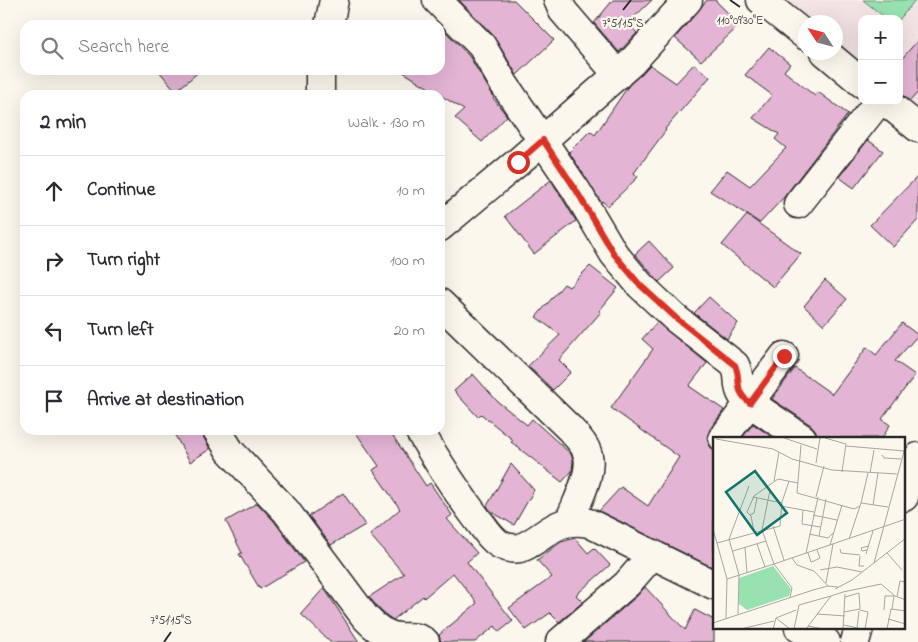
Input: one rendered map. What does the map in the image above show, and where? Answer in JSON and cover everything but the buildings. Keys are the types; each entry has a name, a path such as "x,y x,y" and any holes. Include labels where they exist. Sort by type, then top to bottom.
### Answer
{"street":[{"path":"330,20 334,0"},
{"path":"437,0 482,46 504,84 576,190 614,254 640,285 676,318 735,365 738,371 738,389 740,394 750,403 801,437"},
{"path":"558,0 563,11 618,75"},
{"path":"445,223 618,75 688,0"},
{"path":"761,0 798,30"},
{"path":"835,60 858,79"},
{"path":"320,75 320,90"},
{"path":"798,204 876,105"},
{"path":"890,105 918,128"},
{"path":"445,308 569,428 587,450 590,464 569,522"},
{"path":"723,437 784,356"},
{"path":"221,435 230,451 286,511 365,617 385,634 420,638 425,642"},
{"path":"423,435 458,493 493,540 502,546 522,548 550,529 569,522 589,523 713,584"},
{"path":"906,491 918,456"},
{"path":"906,508 918,512"},
{"path":"560,642 627,584 653,554"},
{"path":"803,630 826,642"},
{"path":"855,642 859,630"}],"shaded area":[{"path":"766,0 918,0 918,125 902,105 903,15 858,15 858,75 843,59 843,15 798,15 798,18"}],"green space":[{"path":"863,0 915,0 903,15 882,15"}],"route":[{"path":"518,162 543,140 576,190 614,254 640,285 676,318 735,365 738,371 738,389 747,401 750,403 784,356"}]}
